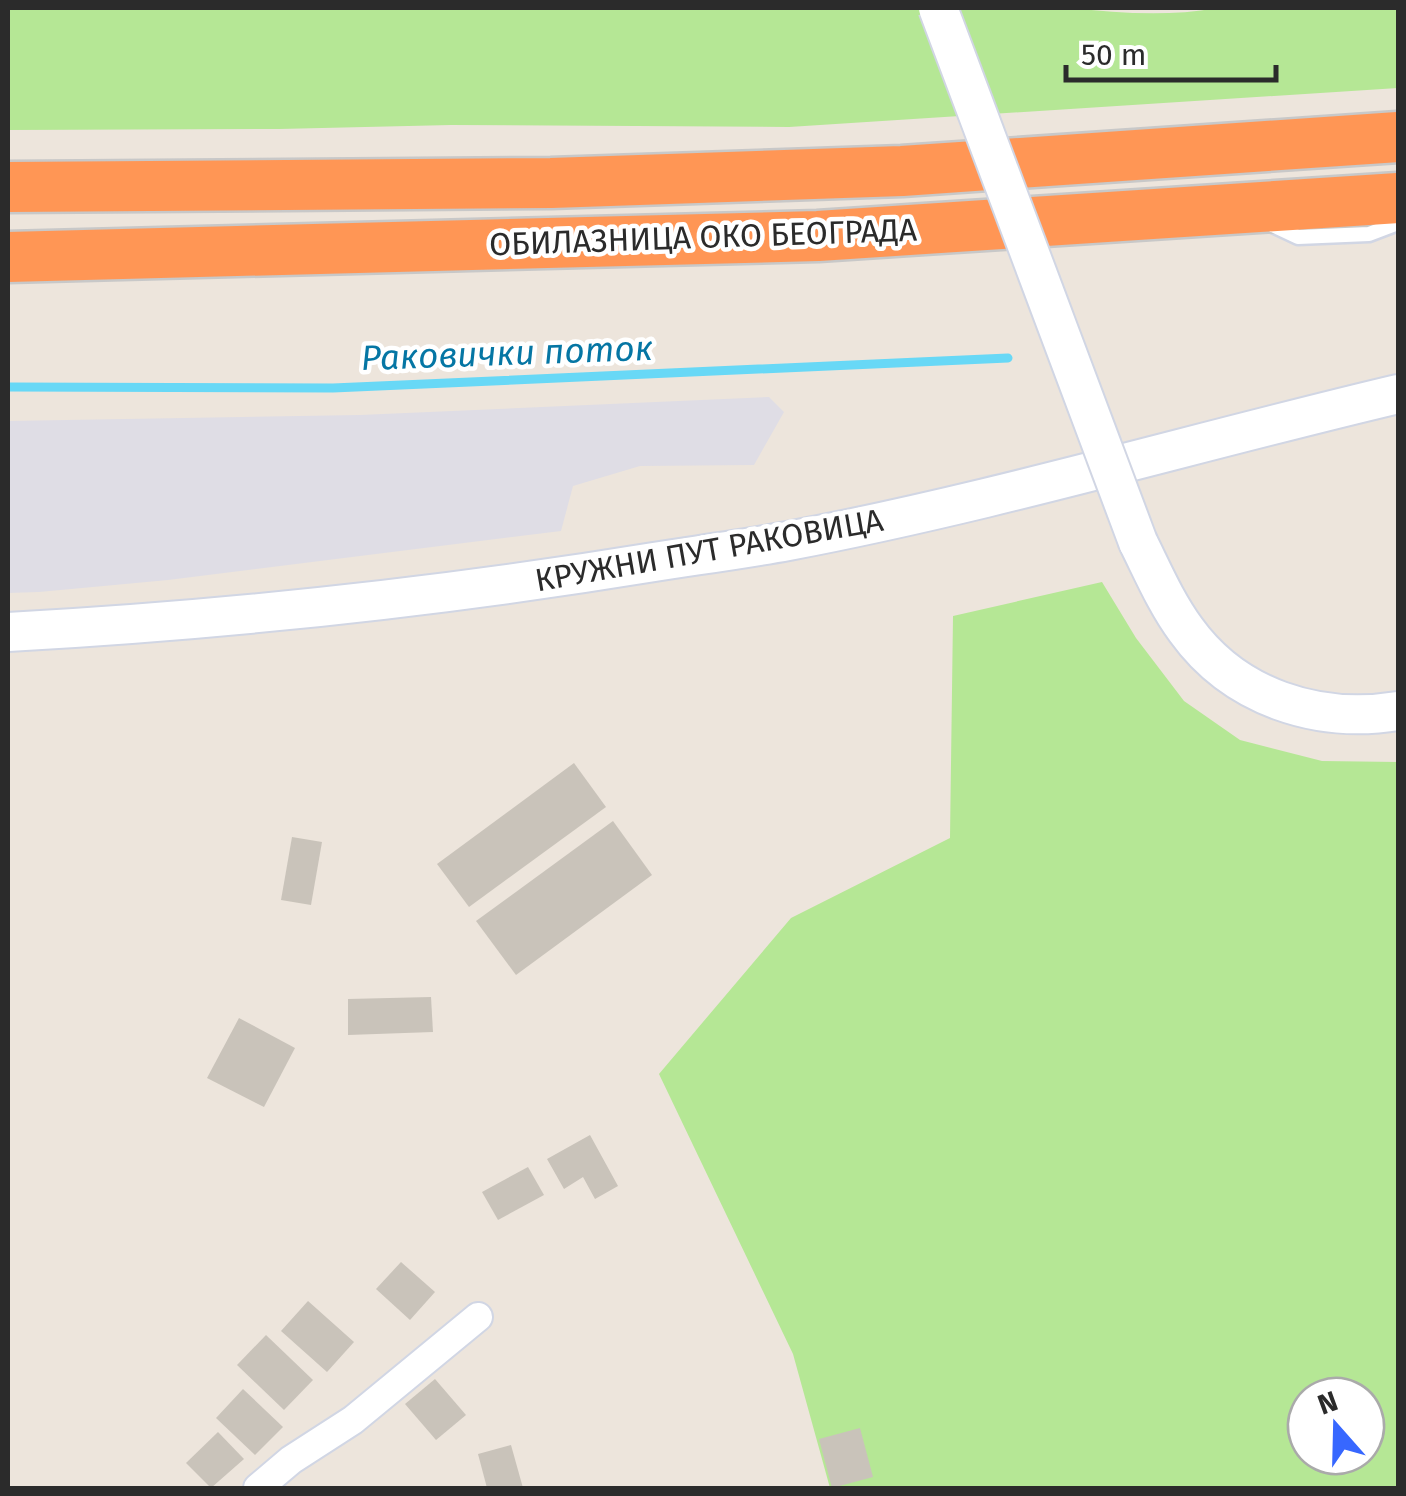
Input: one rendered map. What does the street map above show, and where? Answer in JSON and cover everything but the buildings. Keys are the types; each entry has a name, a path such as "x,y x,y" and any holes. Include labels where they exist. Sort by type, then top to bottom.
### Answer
{"highway":[{"name":"ОБИЛАЗНИЦА ОКО БЕОГРАДА","path":"8,187 550,183 882,172 1398,138"},
{"name":"ОБИЛАЗНИЦА ОКО БЕОГРАДА","path":"8,257 818,236 1398,198"}],"main road":[{"path":"938,8 1138,542 1186,632 1238,680 1270,698 1324,713 1376,715 1398,711"},
{"name":"КРУЖНИ ПУТ РАКОВИЦА","path":"8,632 126,625 432,594 786,541 970,502 1388,399"}],"street":[{"path":"258,1488 291,1460 353,1420 478,1317"}],"lane":[{"path":"1245,208 1298,237 1369,234 1398,223"}],"shaded area":[{"path":"769,397 784,412 754,465 640,466 573,486 561,531 168,580 8,593 8,421 360,415"}],"green space":[{"path":"8,8 1070,8 1162,13 1217,8 1398,8 1398,88 789,127 451,125 8,130"},
{"path":"1102,582 1136,638 1184,701 1240,740 1322,761 1398,762 1398,1488 830,1488 793,1354 659,1074 791,918 950,838 953,616"}],"waterway":[{"name":"Раковички поток","path":"8,387 333,388 1008,358"}]}
